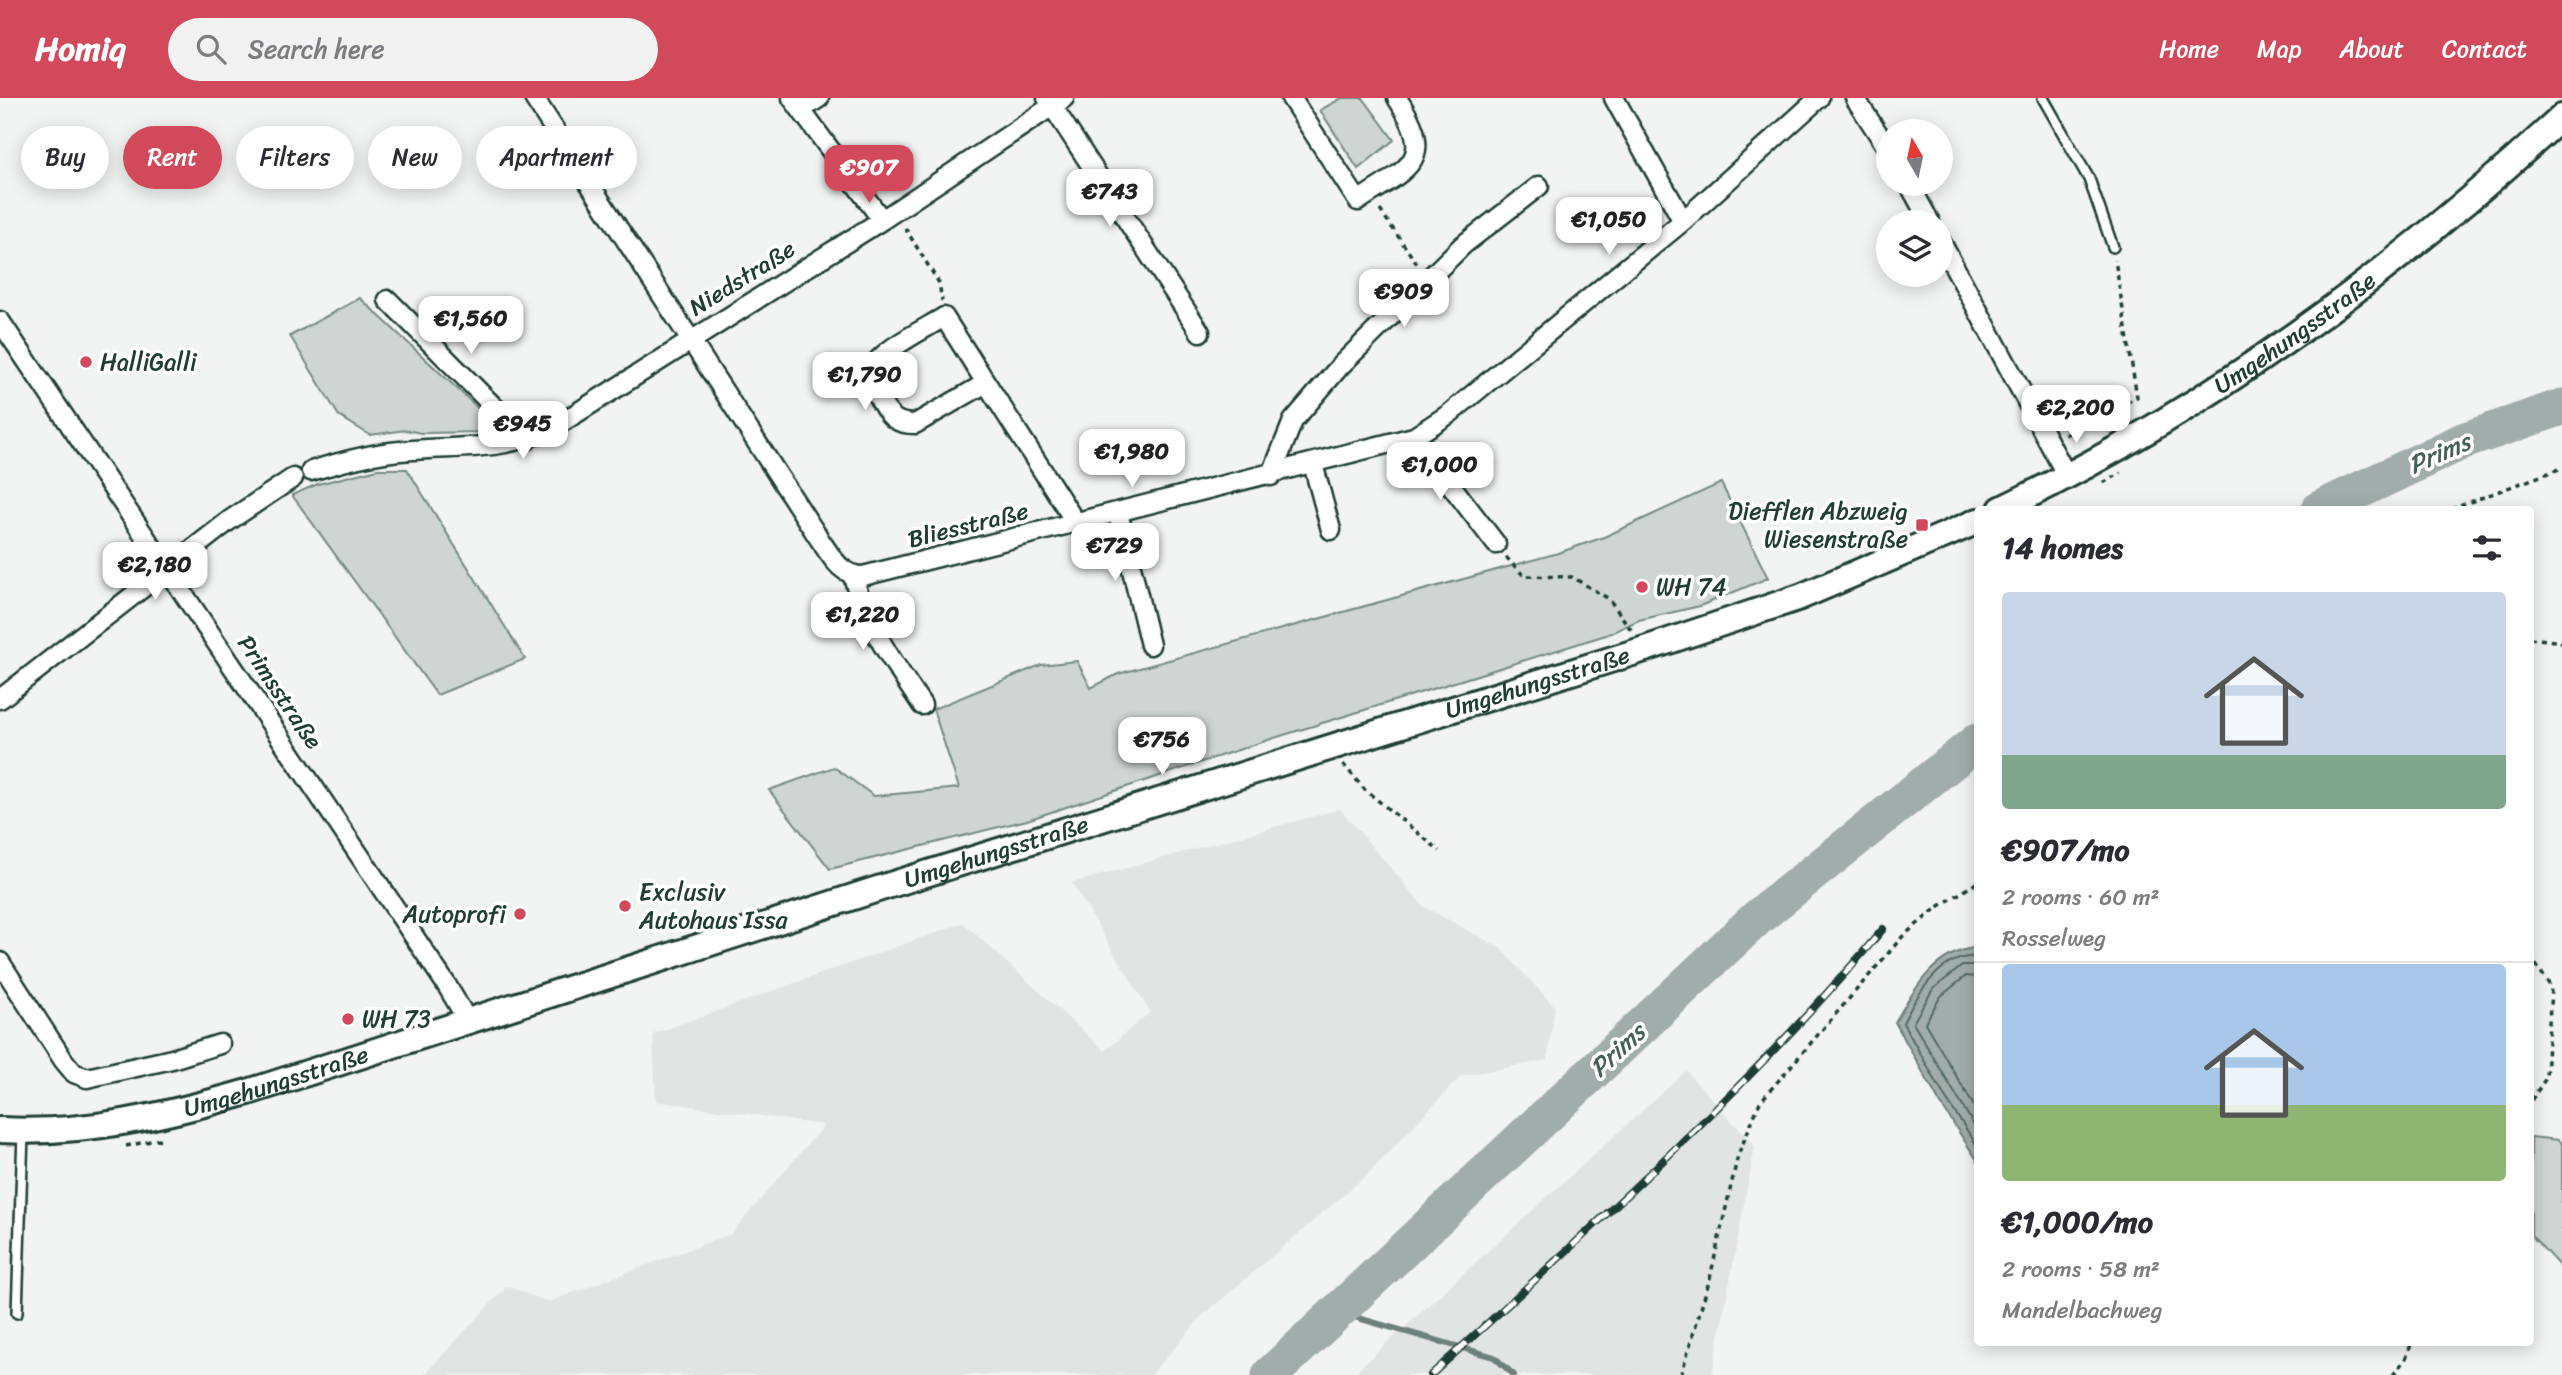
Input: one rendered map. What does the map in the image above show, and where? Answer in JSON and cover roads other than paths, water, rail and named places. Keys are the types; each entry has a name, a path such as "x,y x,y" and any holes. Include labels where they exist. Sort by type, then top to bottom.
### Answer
{"main road":[{"name":"Umgehungsstraße","path":"2007,506 2067,476 2166,419 2323,316 2394,263 2478,194 2562,117"},
{"name":"Umgehungsstraße","path":"11,1130 71,1129 183,1111 469,1023 887,886 1645,649 1800,597 1974,523"}],"street":[{"path":"534,98 820,540 838,566 853,576 866,617 876,636 922,705"},
{"path":"819,98 797,104 888,216"},
{"path":"1294,99 1358,201 1401,172 1417,153 1418,137 1413,121 1397,98"},
{"path":"1614,98 1683,221"},
{"name":"Bliesstraße","path":"853,576 882,572 1271,476 1414,437 1449,414 1683,221 1819,98"},
{"path":"1856,98 1876,130"},
{"path":"1054,101 1200,332"},
{"name":"Niedstraße","path":"311,471 361,457 400,451 505,446 527,440 553,428 888,216 1054,101"},
{"path":"1271,476 1281,444 1308,401 1428,278 1463,246 1539,186"},
{"path":"1953,264 2067,476"},
{"path":"388,300 527,440"},
{"path":"986,383 915,424 901,424 889,416 872,386 870,372 876,359 944,317 1076,523"},
{"name":"Primsstraße","path":"0,321 446,984 469,1023"},
{"path":"1414,437 1496,544"},
{"path":"1313,464 1331,530"},
{"path":"0,699 272,489 293,478"},
{"path":"1118,512 1150,645"},
{"path":"0,962 74,1073 88,1078 172,1059 220,1044"}],"lane":[{"path":"2043,98 2089,178 2113,247"},
{"path":"11,1130 17,1313"}],"water":[{"path":"1974,949 1974,1155 1940,1103 1895,1022 1926,975 1959,952"}],"waterway":[{"name":"Prims","path":"2326,506 2463,441 2562,407"},
{"name":"Prims","path":"1270,1375 1758,917 1974,744"},
{"path":"1337,1312 1494,1357 1514,1375"}],"railway":[{"path":"1431,1375 1721,1104 1831,989 1883,929"}],"place":[{"name":"HalliGalli","path":"86,362"},
{"name":"Diefflen Abzweig Wiesenstraße","path":"1922,525"},
{"name":"WH 74","path":"1642,587"},
{"name":"Exclusiv Autohaus Issa","path":"625,906"},
{"name":"Autoprofi","path":"520,914"},
{"name":"WH 73","path":"348,1019"}]}
